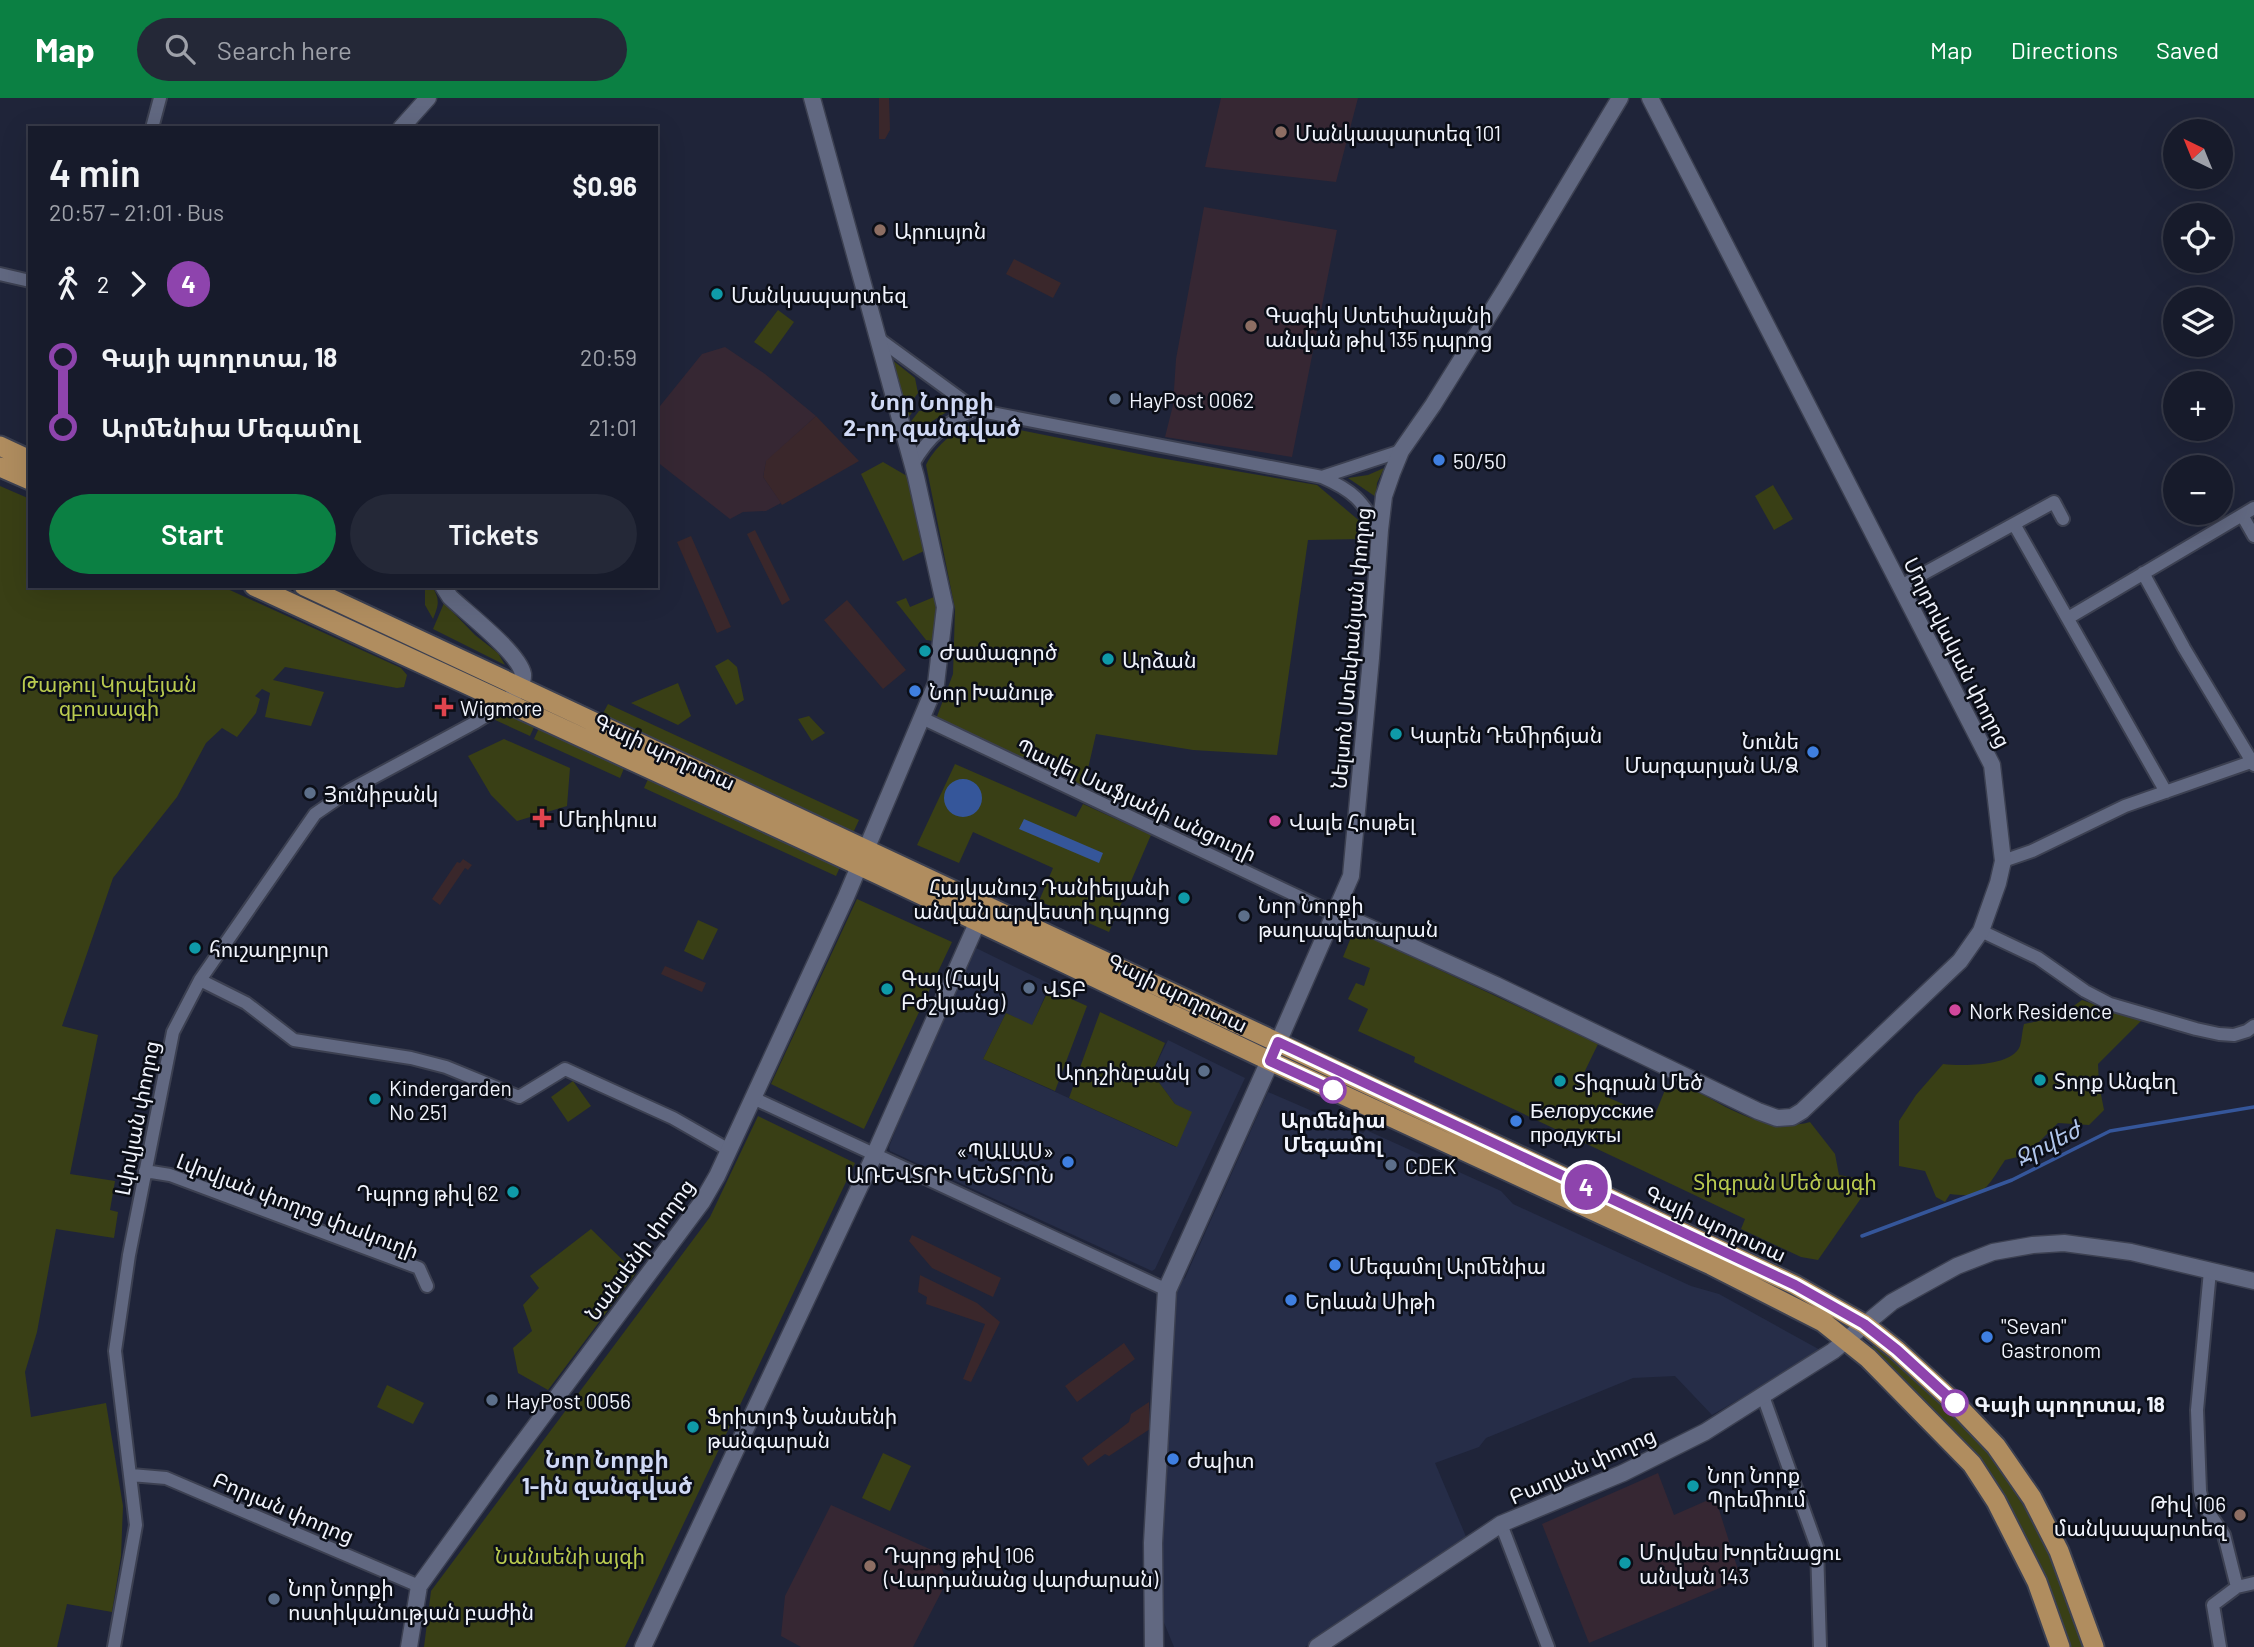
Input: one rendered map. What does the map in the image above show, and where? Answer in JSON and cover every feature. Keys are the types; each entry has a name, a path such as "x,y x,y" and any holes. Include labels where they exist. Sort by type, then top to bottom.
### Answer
{"main road":[{"path":"0,446 28,459"},
{"path":"0,467 28,479"},
{"name":"Գայի պողոտա","path":"259,588 514,695 863,857 1278,1042 1795,1285 1864,1324 1940,1389 1996,1446 2032,1498 2059,1551 2094,1647"},
{"name":"Գայի պողոտա","path":"308,588 514,695"},
{"name":"Գայի պողոտա","path":"863,857 978,922 1270,1061 1711,1265 1823,1322 1868,1358 1972,1464 1996,1501 2037,1581 2060,1647"},
{"path":"1154,1647 1153,1543 1167,1290 1270,1061"}],"street":[{"path":"153,126 160,98"},
{"path":"403,126 428,98"},
{"name":"Նանսենի փողոց","path":"410,1647 419,1586 506,1464 702,1202 729,1150 863,857 936,684 946,607 912,464 812,98"},
{"name":"Նելսոն Ստեփանյան փողոց","path":"1270,1061 1351,876 1384,496 1401,451 1506,288 1620,98"},
{"name":"Մոլդովական փողոց","path":"1335,915 1346,917 1496,985 1777,1118 1792,1117 1815,1099 1960,961 1981,931 2003,862 1992,765 1650,98"},
{"path":"0,274 28,281"},
{"path":"879,339 976,410 1322,477 1347,488 1364,505 1380,530"},
{"path":"912,464 934,434 948,423 976,410"},
{"path":"1322,477 1401,451"},
{"path":"1901,586 2054,502 2063,519"},
{"path":"2068,618 2254,508"},
{"path":"2242,515 2254,536"},
{"path":"2014,524 2166,792"},
{"path":"2003,862 2032,851 2124,806 2253,762 2184,648 2143,573"},
{"path":"444,588 450,597 509,651 523,676 514,695"},
{"name":"Լվովյան փողոց","path":"114,1647 136,1525 115,1351 128,1255 173,1032 200,980 315,814 350,790 476,722 514,695"},
{"name":"Պավել Սաֆյանի անցուղի","path":"922,718 1335,915"},
{"path":"643,1647 874,1154 978,922"},
{"path":"1981,931 2038,958 2085,991 2110,1004 2219,1034 2234,1035 2254,1026"},
{"path":"200,980 246,1003 294,1040 411,1058 446,1067 519,1097 565,1069 673,1118 729,1150"},
{"path":"753,1098 1167,1290"},
{"name":"Լվովյան փողոց փակուղի","path":"145,1171 170,1175 419,1268 427,1286"},
{"name":"Բաղյան փողոց","path":"1317,1647 1501,1524 1623,1473 1705,1432 1833,1351 1905,1294 1957,1266 1993,1252 2064,1243 2103,1247 2254,1281"},
{"path":"2210,1271 2197,1410 2200,1491 2203,1504 2224,1535 2237,1587"},
{"path":"1763,1396 1817,1547 1820,1647"},
{"name":"Բորյան փողոց","path":"131,1475 166,1478 419,1586"},
{"path":"1501,1524 1548,1647"},
{"path":"2220,1647 2213,1605 2237,1587 2254,1586"}],"shaded area":[{"path":"879,98 889,98 890,130 885,139 879,139"},
{"name":"Մանկապարտեզ 101","path":"1221,98 1358,98 1336,182 1205,167"},
{"name":"Գագիկ Ստեփանյանի անվան թիվ 135 դպրոց","path":"1204,207 1337,230 1292,457 1165,437 1173,405 1176,359"},
{"path":"1014,259 1061,283 1053,298 1006,274"},
{"path":"725,347 765,374 816,416 766,461 763,477 781,503 766,511 743,512 730,519 658,463 658,409 702,354"},
{"path":"816,416 859,461 782,505 763,477 766,460"},
{"path":"755,530 790,600 782,605 747,534"},
{"path":"691,536 731,627 717,633 677,542"},
{"path":"847,600 906,670 883,689 824,620"},
{"path":"463,859 472,865 468,870 465,868 440,905 432,899 457,862 460,863"},
{"path":"976,948 1050,984 1032,1026 1006,1013 983,1059 1176,1147 1175,1104 1152,1073 1168,1040 1245,1078 1152,1271 890,1151 889,1147 902,1114"},
{"path":"665,966 706,983 702,992 661,974"},
{"path":"1268,1092 1363,1133 1366,1130 1501,1191 1513,1204 1691,1286 1719,1294 1822,1351 1712,1415 1675,1376 1633,1378 1486,1438 1479,1447 1435,1463 1467,1539 1305,1647 1174,1647 1158,1608 1175,1285 1185,1278"},
{"path":"912,1235 1001,1278 993,1297 932,1268 909,1241"},
{"path":"920,1275 977,1303 1000,1322 971,1382 963,1379 985,1324 926,1304 927,1297 918,1292"},
{"path":"1124,1343 1135,1359 1077,1402 1065,1386"},
{"path":"1149,1402 1150,1429 1109,1456 1105,1454 1088,1466 1082,1458 1129,1422 1131,1414"},
{"path":"1658,1473 1674,1515 1715,1497 1741,1579 1589,1643 1542,1524"},
{"name":"Դպրոց թիվ 106 (Վարդանանց վարժարան)","path":"831,1505 934,1551 947,1581 913,1647 801,1647 781,1636 785,1596"}],"green space":[{"path":"778,310 794,322 771,354 754,342"},
{"path":"891,359 915,378 918,393 912,401 915,408 907,420"},
{"path":"942,400 953,408 931,422 913,441 909,424 919,411 927,410 932,403"},
{"path":"980,422 1154,457 1317,485 1362,523 1362,539 1308,540 1277,755 1193,750 1096,734 1084,786 936,719 953,674 955,609 926,465 948,438 963,428"},
{"path":"883,462 907,476 924,551 903,561 861,474"},
{"path":"1384,468 1377,483 1376,497 1348,478 1368,475"},
{"path":"1773,485 1793,519 1774,530 1755,496"},
{"name":"Թաթուլ Կրպեյան զբոսայգի","path":"0,486 28,498 28,588 225,588 401,668 407,675 404,687 397,688 285,667 273,680 324,692 311,726 265,717 270,693 262,689 255,696 260,699 256,713 237,737 222,728 206,743 177,797 113,878 62,1026 98,1035 70,1174 115,1181 110,1210 118,1212 114,1238 56,1229 37,1332 25,1372 31,1417 106,1403 123,1506 121,1556 112,1612 67,1604 57,1647 0,1647"},
{"path":"425,588 433,588 437,599 433,619 425,605"},
{"path":"934,597 934,641 926,640 896,602 906,598 910,607"},
{"path":"444,603 475,635 498,653 505,665 433,629"},
{"path":"728,659 737,667 744,700 736,705 715,666"},
{"path":"678,683 691,716 678,725 631,703"},
{"path":"608,704 859,820 853,833 601,717"},
{"path":"506,714 535,725 530,736 493,719"},
{"path":"809,716 825,733 812,741 798,719"},
{"path":"539,728 625,766 620,778 534,739"},
{"path":"504,739 570,768 567,806 517,821 491,795 468,756"},
{"path":"955,764 1076,817 1083,804 1151,835 1109,932 1039,901 1053,868 973,832 959,863 917,845"},
{"path":"649,777 841,865 836,876 644,788"},
{"path":"857,899 952,942 864,1129 771,1084"},
{"path":"698,920 718,929 703,960 684,951"},
{"name":"Տիգրան Մեծ այգի","path":"1354,930 1598,1044 1582,1077 1612,1090 1609,1098 1654,1117 1667,1085 1681,1091 1683,1084 1728,1108 1760,1121 1793,1125 1810,1122 1835,1154 1839,1175 1873,1181 1818,1260 1801,1257 1741,1229 1745,1219 1414,1062 1415,1057 1358,1031 1368,1009 1348,999 1356,983 1364,986 1370,968 1343,957"},
{"path":"1049,989 1087,1006 1055,1091 983,1059 1006,1013 1032,1025"},
{"path":"2082,1000 2141,1021 2098,1064 2104,1110 2089,1125 2058,1123 2026,1155 2005,1160 1984,1189 1971,1195 1950,1194 1945,1202 1936,1197 1925,1171 1899,1166 1899,1121 1916,1095 1943,1064 1985,1064 2007,1058 2020,1046 2024,1024 2058,1017"},
{"path":"1100,1012 1165,1043 1152,1073 1175,1104 1192,1112 1177,1147 1069,1098"},
{"path":"573,1081 591,1106 568,1122 551,1097"},
{"name":"Նանսենի այգի","path":"758,1116 855,1163 625,1647 424,1647 431,1591 710,1217"},
{"path":"591,1229 636,1273 548,1390 518,1373 513,1348 532,1331 523,1305 539,1288 530,1276"},
{"path":"1876,1342 1978,1438 1993,1456 2039,1532 2059,1574 2086,1647 2068,1647 2012,1515 1870,1349"},
{"path":"387,1385 424,1403 413,1424 377,1407"},
{"path":"883,1453 911,1466 890,1511 862,1498"}],"water":[{"path":"963,779 976,785 982,798 976,811 963,817 950,811 944,798 950,785"},
{"path":"1024,819 1103,853 1099,863 1019,829"}],"waterway":[{"name":"Ջրվեժ","path":"1862,1236 2012,1180 2110,1131 2254,1107"}],"bus line":[{"name":"4","path":"1333,1090 1270,1061 1278,1042 1795,1285 1864,1324 1955,1403"}],"place":[{"name":"Մանկապարտեզ 101","path":"1281,132"},
{"name":"Արուսյոն","path":"880,230"},
{"name":"Մանկապարտեզ","path":"717,294"},
{"name":"Գագիկ Ստեփանյանի անվան թիվ 135 դպրոց","path":"1251,326"},
{"name":"HayPost 0062","path":"1115,399"},
{"name":"50/50","path":"1439,460"},
{"name":"Ժամագործ","path":"925,651"},
{"name":"Արձան","path":"1108,659"},
{"name":"Նոր Խանութ","path":"915,691"},
{"name":"Wigmore","path":"444,707"},
{"name":"Կարեն Դեմիրճյան","path":"1396,734"},
{"name":"Նունե Մարգարյան Ա/Ձ","path":"1813,752"},
{"name":"Յունիբանկ","path":"310,793"},
{"name":"Մեդիկուս","path":"542,818"},
{"name":"Վալե Հոսթել","path":"1275,821"},
{"name":"Հայկանուշ Դանիելյանի անվան արվեստի դպրոց","path":"1184,898"},
{"name":"Նոր Նորքի թաղապետարան","path":"1244,916"},
{"name":"հուշաղբյուր","path":"195,948"},
{"name":"ՎՏԲ","path":"1029,988"},
{"name":"Գայ (Հայկ Բժշկյանց)","path":"887,989"},
{"name":"Nork Residence","path":"1955,1010"},
{"name":"Արդշինբանկ","path":"1204,1071"},
{"name":"Տորք Անգեղ","path":"2040,1080"},
{"name":"Տիգրան Մեծ","path":"1560,1081"},
{"name":"Արմենիա Մեգամոլ","path":"1333,1090"},
{"name":"Kindergarden No 251","path":"375,1099"},
{"name":"Белорусские продукты","path":"1516,1121"},
{"name":"«ՊԱԼԱՍ» ԱՌԵՎՏՐԻ ԿԵՆՏՐՈՆ","path":"1068,1162"},
{"name":"CDEK","path":"1391,1165"},
{"name":"Դպրոց թիվ 62","path":"513,1192"},
{"name":"Մեգամոլ Արմենիա","path":"1335,1265"},
{"name":"Երևան Սիթի","path":"1291,1300"},
{"name":"\"Sevan\" Gastronom","path":"1987,1337"},
{"name":"HayPost 0056","path":"492,1400"},
{"name":"Գայի պողոտա, 18","path":"1955,1403"},
{"name":"Ֆրիտյոֆ Նանսենի թանգարան","path":"693,1427"},
{"name":"Ժպիտ","path":"1173,1459"},
{"name":"Նոր Նորք Պրեմիում","path":"1693,1486"},
{"name":"Թիվ 106 մանկապարտեզ","path":"2240,1515"},
{"name":"Մովսես Խորենացու անվան 143","path":"1625,1563"},
{"name":"Դպրոց թիվ 106 (Վարդանանց վարժարան)","path":"870,1566"},
{"name":"Նոր Նորքի ոստիկանության բաժին","path":"274,1599"}],"district":[{"name":"Նոր Նորքի 2-րդ զանգված","path":"932,414"},
{"name":"Նոր Նորքի 1-ին զանգված","path":"607,1472"}]}
